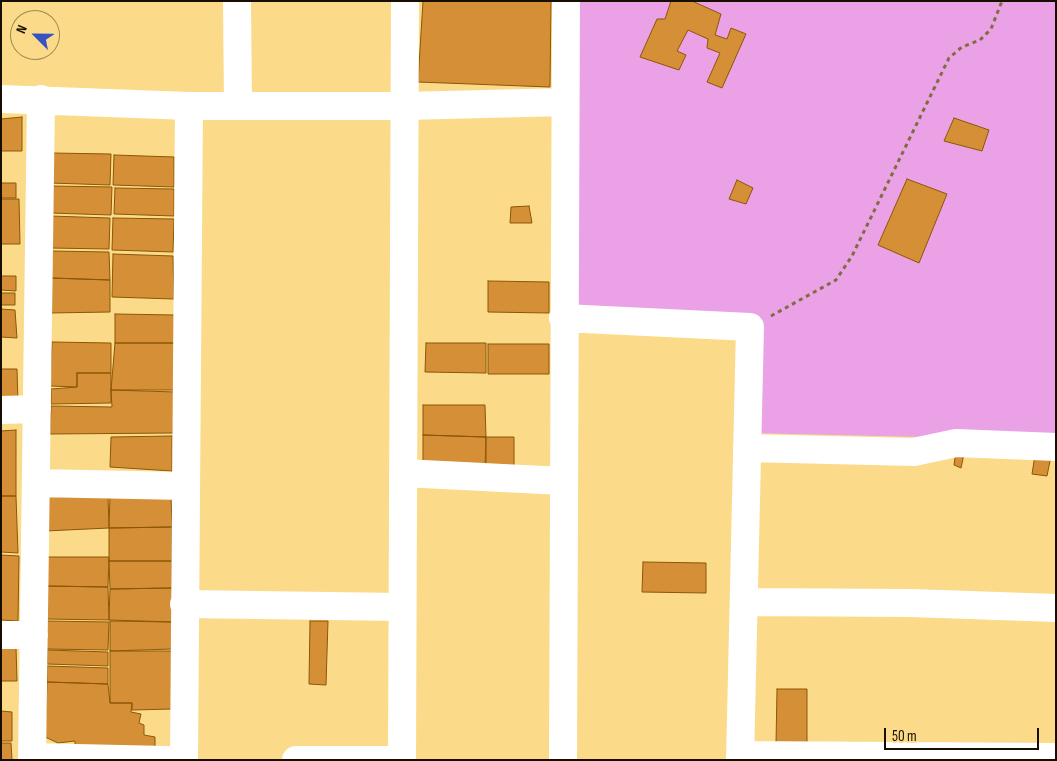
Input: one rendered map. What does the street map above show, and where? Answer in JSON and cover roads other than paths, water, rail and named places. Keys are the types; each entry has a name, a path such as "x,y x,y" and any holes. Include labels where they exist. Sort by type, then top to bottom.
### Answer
{"street":[{"path":"237,1 238,106"},
{"path":"402,760 405,1"},
{"path":"563,760 563,318 566,1"},
{"path":"1,99 188,106 405,106 565,102"},
{"path":"41,99 32,758 166,760"},
{"path":"184,760 184,486 188,106"},
{"path":"563,318 750,327 740,757 1056,757"},
{"path":"1,410 37,409"},
{"path":"747,448 914,452 956,443 1056,447"},
{"path":"403,473 563,482"},
{"path":"36,483 184,486"},
{"path":"745,602 911,602 1056,608"},
{"path":"184,604 402,607"},
{"path":"1,635 34,635"},
{"path":"296,760 396,760"}]}
